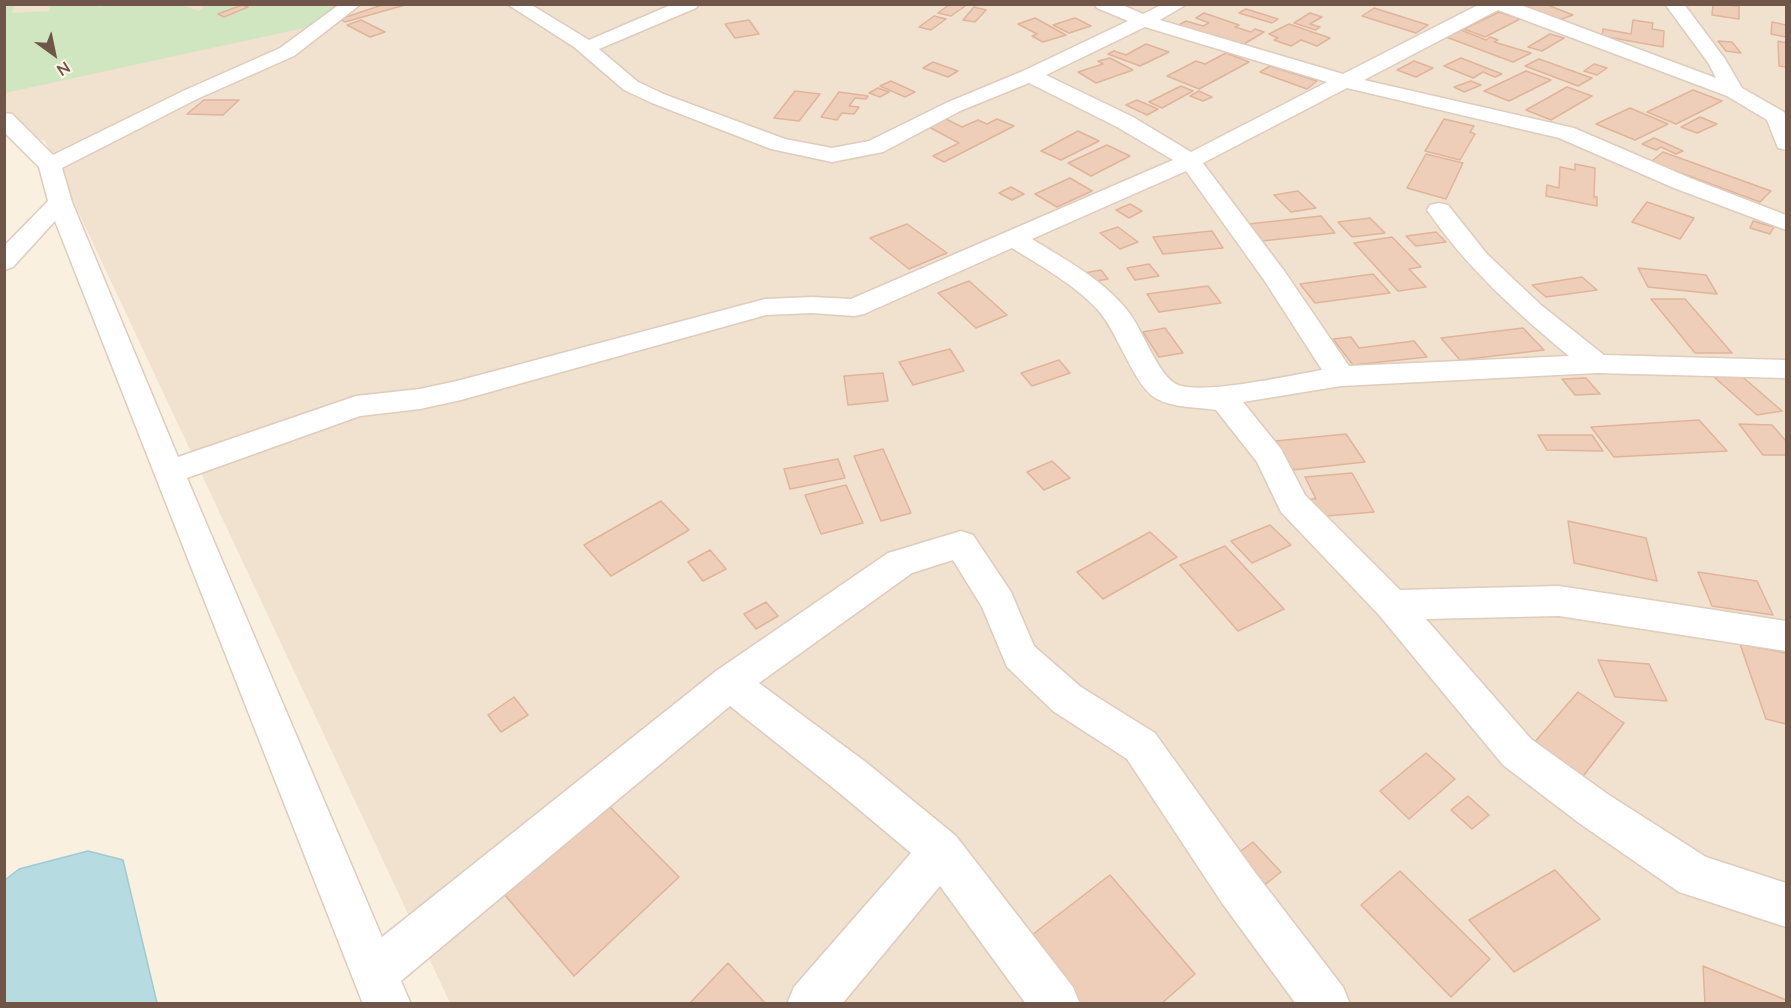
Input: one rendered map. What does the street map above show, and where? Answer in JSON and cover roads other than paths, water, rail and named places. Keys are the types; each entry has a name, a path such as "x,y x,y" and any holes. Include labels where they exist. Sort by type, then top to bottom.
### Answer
{"street":[{"path":"50,165 190,95 287,52 352,4"},
{"path":"516,4 582,43 631,86 659,99 779,144 832,155 875,147 953,107 1030,75 1178,4"},
{"path":"585,48 690,4"},
{"path":"1103,4 1141,20 1348,82 1566,133 1682,183 1786,223"},
{"path":"169,472 356,406 420,399 461,390 765,307 812,305 854,308 1190,161 1348,82 1377,64 1495,4"},
{"path":"1500,4 1734,92 1781,119 1786,143"},
{"path":"1674,4 1718,63 1734,92"},
{"path":"1030,75 1125,122 1190,161 1276,278 1341,376"},
{"path":"4,119 50,165 60,202 380,989 730,683 900,563 961,544 998,602 1020,656 1067,699 1141,746 1238,887 1326,1004"},
{"path":"4,262 60,202"},
{"path":"1439,210 1478,259 1531,311 1597,363"},
{"path":"1015,239 1099,294 1136,342 1152,376 1166,392 1218,400 1221,396 1341,376 1597,363 1786,369"},
{"path":"1221,396 1270,457 1293,503 1392,605 1517,752 1594,809 1695,876 1786,904"},
{"path":"1392,605 1559,601 1786,636"},
{"path":"730,683 852,777 940,851 1056,1004"},
{"path":"811,1004 940,851"}],"water":[{"path":"88,851 123,860 157,1003 5,1003 5,880 19,869"}]}
